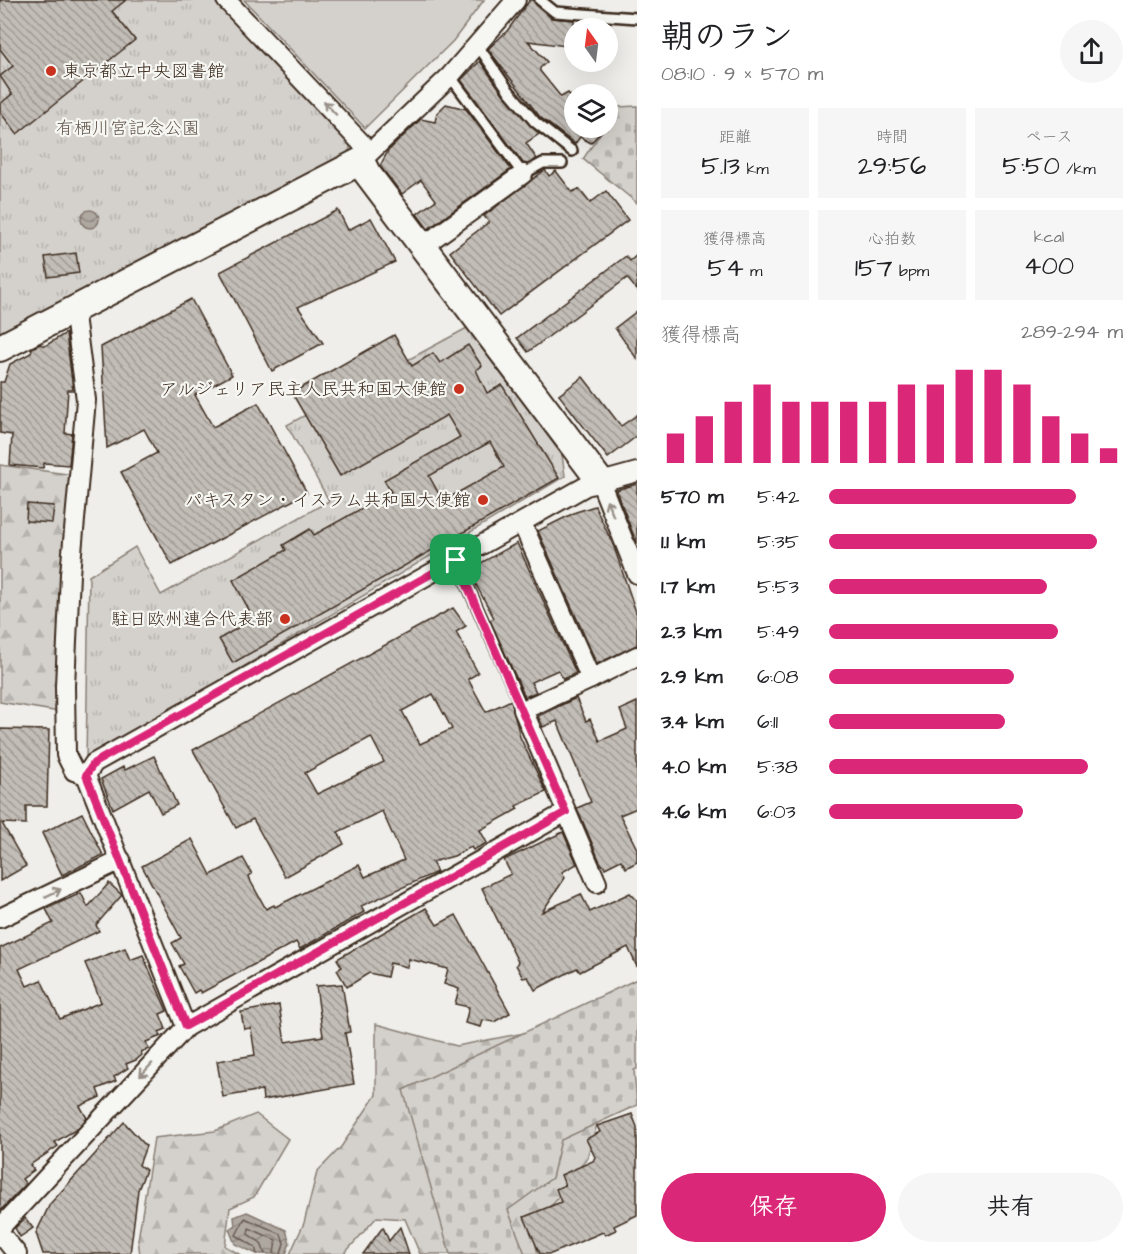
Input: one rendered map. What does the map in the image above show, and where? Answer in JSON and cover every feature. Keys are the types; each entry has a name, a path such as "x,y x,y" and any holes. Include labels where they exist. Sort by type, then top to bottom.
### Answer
{"street":[{"path":"226,0 365,156 423,246 600,481 632,550 637,574"},
{"path":"0,348 365,156 450,76 516,0"},
{"path":"423,246 523,174"},
{"path":"74,308 86,400 70,574 65,686 66,755 74,771 86,775 186,1026"},
{"path":"86,775 94,763 522,523 600,481 637,472"},
{"path":"522,523 591,679"},
{"path":"597,883 523,710 637,656"},
{"path":"17,1254 0,1230 186,1026 566,812"},
{"path":"0,918 121,860"}],"lane":[{"path":"540,0 555,12 637,18"},
{"path":"478,46 509,91 535,122 572,151"},
{"path":"450,76 523,174 543,163 562,163"},
{"path":"456,560 523,710"}],"green space":[{"name":"有栖川宮記念公園","path":"0,0 217,0 348,135 350,149 343,158 0,339"},
{"path":"244,0 484,0 453,41 365,128"},
{"path":"637,106 637,203 583,159 597,138 618,138 618,107"},
{"path":"467,328 562,455 565,476 86,760 89,576 135,547 161,595 329,501 287,425"},
{"path":"0,465 74,475 60,712 0,702"},
{"path":"637,979 637,1069 634,1070 637,1105 561,1140 552,1178 508,1210 525,1254 450,1254 403,1090"},
{"path":"591,1020 617,1057 587,1158 554,1203 530,1222 538,1254 420,1254 405,1219 377,1217 344,1254 290,1254 304,1223 317,1172 341,1147 376,1095 376,1024 457,1046"},
{"path":"256,1114 288,1139 254,1197 230,1208 225,1246 239,1254 140,1254 138,1240 154,1138 215,1131"}],"water":[{"path":"90,210 96,213 99,219 96,225 90,228 84,225 81,219 84,213"},
{"path":"247,1212 286,1230 290,1243 286,1254 257,1254 235,1244 229,1229 235,1226 234,1217"}],"building":[{"name":"東京都立中央図書館","path":"0,0 126,0 112,11 135,40 17,134 0,112 0,104 12,94 0,76 13,66 0,49"},
{"path":"530,0 533,0 551,18 564,19 564,46 528,41 547,62 540,68 540,71 561,97 564,95 564,136 540,117 488,49 507,31"},
{"path":"480,61 504,95 539,134 526,143 537,159 528,164 523,163 461,80"},
{"path":"446,104 466,109 511,169 428,229 417,214 436,200 421,180 402,194 380,166 388,151 421,119 435,122 437,113"},
{"path":"567,138 579,138 575,144"},
{"path":"582,138 595,138 591,143"},
{"path":"545,170 549,176 556,171 572,192 579,189 590,203 606,191 628,220 499,316 450,252 489,222 484,216"},
{"path":"338,210 348,230 371,218 395,262 298,307 323,343 272,371 220,272"},
{"path":"76,253 79,273 48,277 45,257"},
{"path":"637,255 637,290 627,278 528,352 517,338 626,256 630,261"},
{"path":"191,299 232,375 195,395 213,427 258,403 307,493 172,565 121,472 157,453 144,429 107,448 101,347"},
{"path":"637,311 637,359 615,328"},
{"path":"66,333 73,390 68,390 65,433 72,434 69,465 44,463 43,468 10,465 12,435 0,433 0,382 4,382 10,364 31,353 32,348 40,344 45,346"},
{"path":"394,335 412,366 433,353 440,363 468,345 482,366 476,370 487,393 502,385 559,478 233,663 219,639 241,626 237,619 250,612 233,580 286,550 283,545 310,529 314,535 391,492 384,480 460,437 447,415 340,476 292,393","holes":["490,442 504,467 443,501 429,476"]},
{"path":"583,377 621,426 637,415 637,436 608,458 559,395"},
{"path":"637,484 637,544 616,490"},
{"path":"27,504 54,506 52,523 26,521"},
{"path":"595,506 614,547 637,615 637,645 597,664 538,531 576,512"},
{"path":"517,543 576,673 563,679 558,670 531,682 536,692 525,697 490,620 494,618 468,570"},
{"path":"453,608 466,626 456,632 478,673 468,679 486,712 511,700 520,737 546,792 516,806 518,809 480,830 487,843 473,850 471,847 454,856 432,862 437,872 361,906 364,912 300,949 296,942 201,993 199,990 194,993 179,966 184,964 172,943 181,938 142,866 192,839 211,875 243,858 252,874 249,876 251,882 266,909 274,905 275,907 359,865 365,877 404,860 382,811 338,832 344,844 285,877 253,819 236,828 193,750","holes":["433,694 452,729 420,744 402,711","371,737 384,762 317,794 305,773"]},
{"path":"576,698 586,721 590,719 600,741 627,729 620,710 637,702 637,808 620,815 637,849 637,862 626,868 621,860 605,868 600,862 577,808 591,802 557,721 543,727 538,716"},
{"path":"0,729 49,730 47,806 26,806 26,824 2,823 26,866 0,881"},
{"path":"154,756 177,805 161,813 149,789 113,809 101,779 123,767 125,770"},
{"path":"82,813 103,855 62,875 42,833"},
{"path":"563,832 577,864 562,872 565,878 542,912 581,894 590,912 630,893 637,900 637,967 628,947 580,972 577,968 535,990 528,977 523,978 516,965 518,962 482,888 511,874 504,860"},
{"path":"109,883 122,895 96,925 99,931 19,969 27,986 41,980 60,1019 101,1002 85,963 125,948 130,960 143,955 167,1011 160,1014 166,1029 159,1032 161,1036 146,1042 149,1049 141,1052 142,1055 136,1060 126,1064 128,1068 114,1077 116,1081 97,1089 100,1097 80,1106 87,1118 77,1129 55,1142 58,1146 30,1165 34,1170 22,1179 26,1184 0,1211 0,948 53,923 46,909 81,893 88,907"},
{"path":"426,908 437,925 456,915 510,1013 494,1022 483,1020 481,1027 465,1023 469,1007 455,1004 459,989 444,984 448,969 409,959 407,967 390,963 387,977 369,973 347,987 337,970 342,967 337,959"},
{"path":"342,984 350,1032 345,1033 354,1084 263,1100 262,1090 223,1097 217,1061 255,1055 251,1028 244,1029 241,1012 279,1005 285,1042 323,1036 316,986"},
{"path":"632,1114 637,1127 637,1215 614,1226 616,1230 605,1235 603,1232 551,1254 540,1254 524,1217 561,1202 556,1189 565,1185 561,1175 593,1161 595,1157 586,1139 600,1132 597,1126"},
{"path":"124,1122 146,1146 139,1165 146,1170 138,1190 130,1254 43,1254 36,1233 50,1204"},
{"path":"25,1218 33,1228 20,1237 15,1228"},
{"path":"383,1227 389,1241 400,1227 409,1254 363,1254"}],"place":[{"name":"東京都立中央図書館","path":"51,71"},
{"name":"アルジェリア民主人民共和国大使館","path":"459,389"},
{"name":"パキスタン・イスラム共和国大使館","path":"483,500"},
{"name":"駐日欧州連合代表部","path":"285,619"}],"route":[{"path":"456,560 566,812 186,1026 86,775 94,763 456,560"}]}
